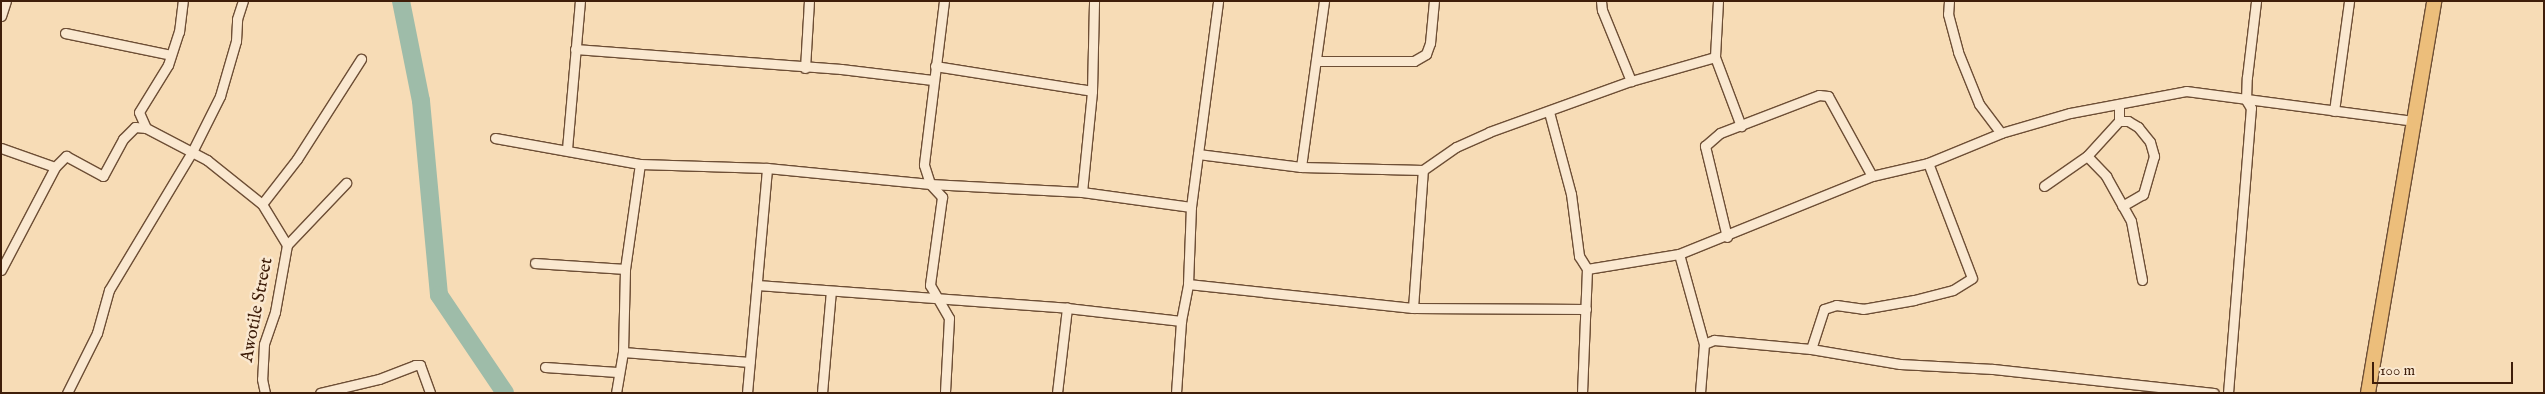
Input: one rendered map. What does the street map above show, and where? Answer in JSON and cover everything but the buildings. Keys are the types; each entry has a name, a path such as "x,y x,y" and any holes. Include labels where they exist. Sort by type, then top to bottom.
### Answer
{"main road":[{"path":"2368,393 2416,121 2434,1"}],"street":[{"path":"1,16 6,1"},
{"path":"1,270 55,167 66,156 103,176 122,140 135,127 146,128 139,112 171,56 183,1"},
{"path":"67,393 98,333 109,290 192,152 220,96 236,41 237,19 243,1"},
{"path":"567,149 580,1"},
{"path":"805,68 809,1"},
{"path":"944,1 932,80 924,165 930,184 942,198 930,286 940,299 949,318 944,393"},
{"path":"1082,192 1092,91 1094,1"},
{"path":"1176,393 1181,321 1188,284 1191,207 1218,1"},
{"path":"1301,167 1324,1"},
{"path":"1316,61 1414,61 1426,54 1430,43 1434,1"},
{"path":"1601,1 1602,10 1631,81"},
{"path":"1718,1 1715,58 1741,126"},
{"path":"1949,1 1948,14 1958,52 1979,104 2001,133"},
{"path":"2228,393 2250,114 2246,100 2256,1"},
{"path":"2334,111 2349,1"},
{"path":"65,33 171,56"},
{"path":"576,48 932,80"},
{"path":"1198,154 1301,167 1423,170 1456,147 1489,132 1631,81 1715,58"},
{"path":"262,204 297,159 362,59"},
{"path":"935,66 1092,91"},
{"path":"1587,269 1679,254 1727,237 1872,176 1928,163 2001,133 2070,112 2186,91 2416,121"},
{"path":"1727,237 1705,146 1720,133 1818,95 1828,96 1872,176"},
{"path":"2044,186 2086,156 2119,121 2119,104"},
{"path":"1548,112 1571,194 1579,256 1587,269 1582,393"},
{"path":"2119,121 2128,121 2138,127 2150,142 2154,156 2143,194 2122,206"},
{"name":"Awotile Street","path":"146,128 207,160 262,204 287,246 275,312 264,344 262,379 265,393"},
{"path":"496,138 567,149 640,164 767,168 930,184 1082,192 1191,207"},
{"path":"1,148 55,167"},
{"path":"2086,156 2106,176 2132,221 2142,280"},
{"path":"1811,349 1824,309 1836,305 1863,310 1914,300 1953,290 1972,278 1928,163"},
{"path":"616,393 617,372 622,352 625,269 640,164"},
{"path":"747,393 767,168"},
{"path":"1413,308 1423,170"},
{"path":"287,246 346,183"},
{"path":"1679,254 1704,344 1700,393"},
{"path":"535,263 625,269"},
{"path":"1188,284 1413,308 1586,309"},
{"path":"757,285 1067,308 1181,321"},
{"path":"822,393 831,291"},
{"path":"1057,393 1067,308"},
{"path":"1704,344 1714,340 1811,349 1900,364 1993,369 2214,393"},
{"path":"622,352 750,362"},
{"path":"320,393 379,379 415,365 420,365 430,393"},
{"path":"545,367 617,372"}],"waterway":[{"path":"401,1 421,101 439,295 505,393"}]}
